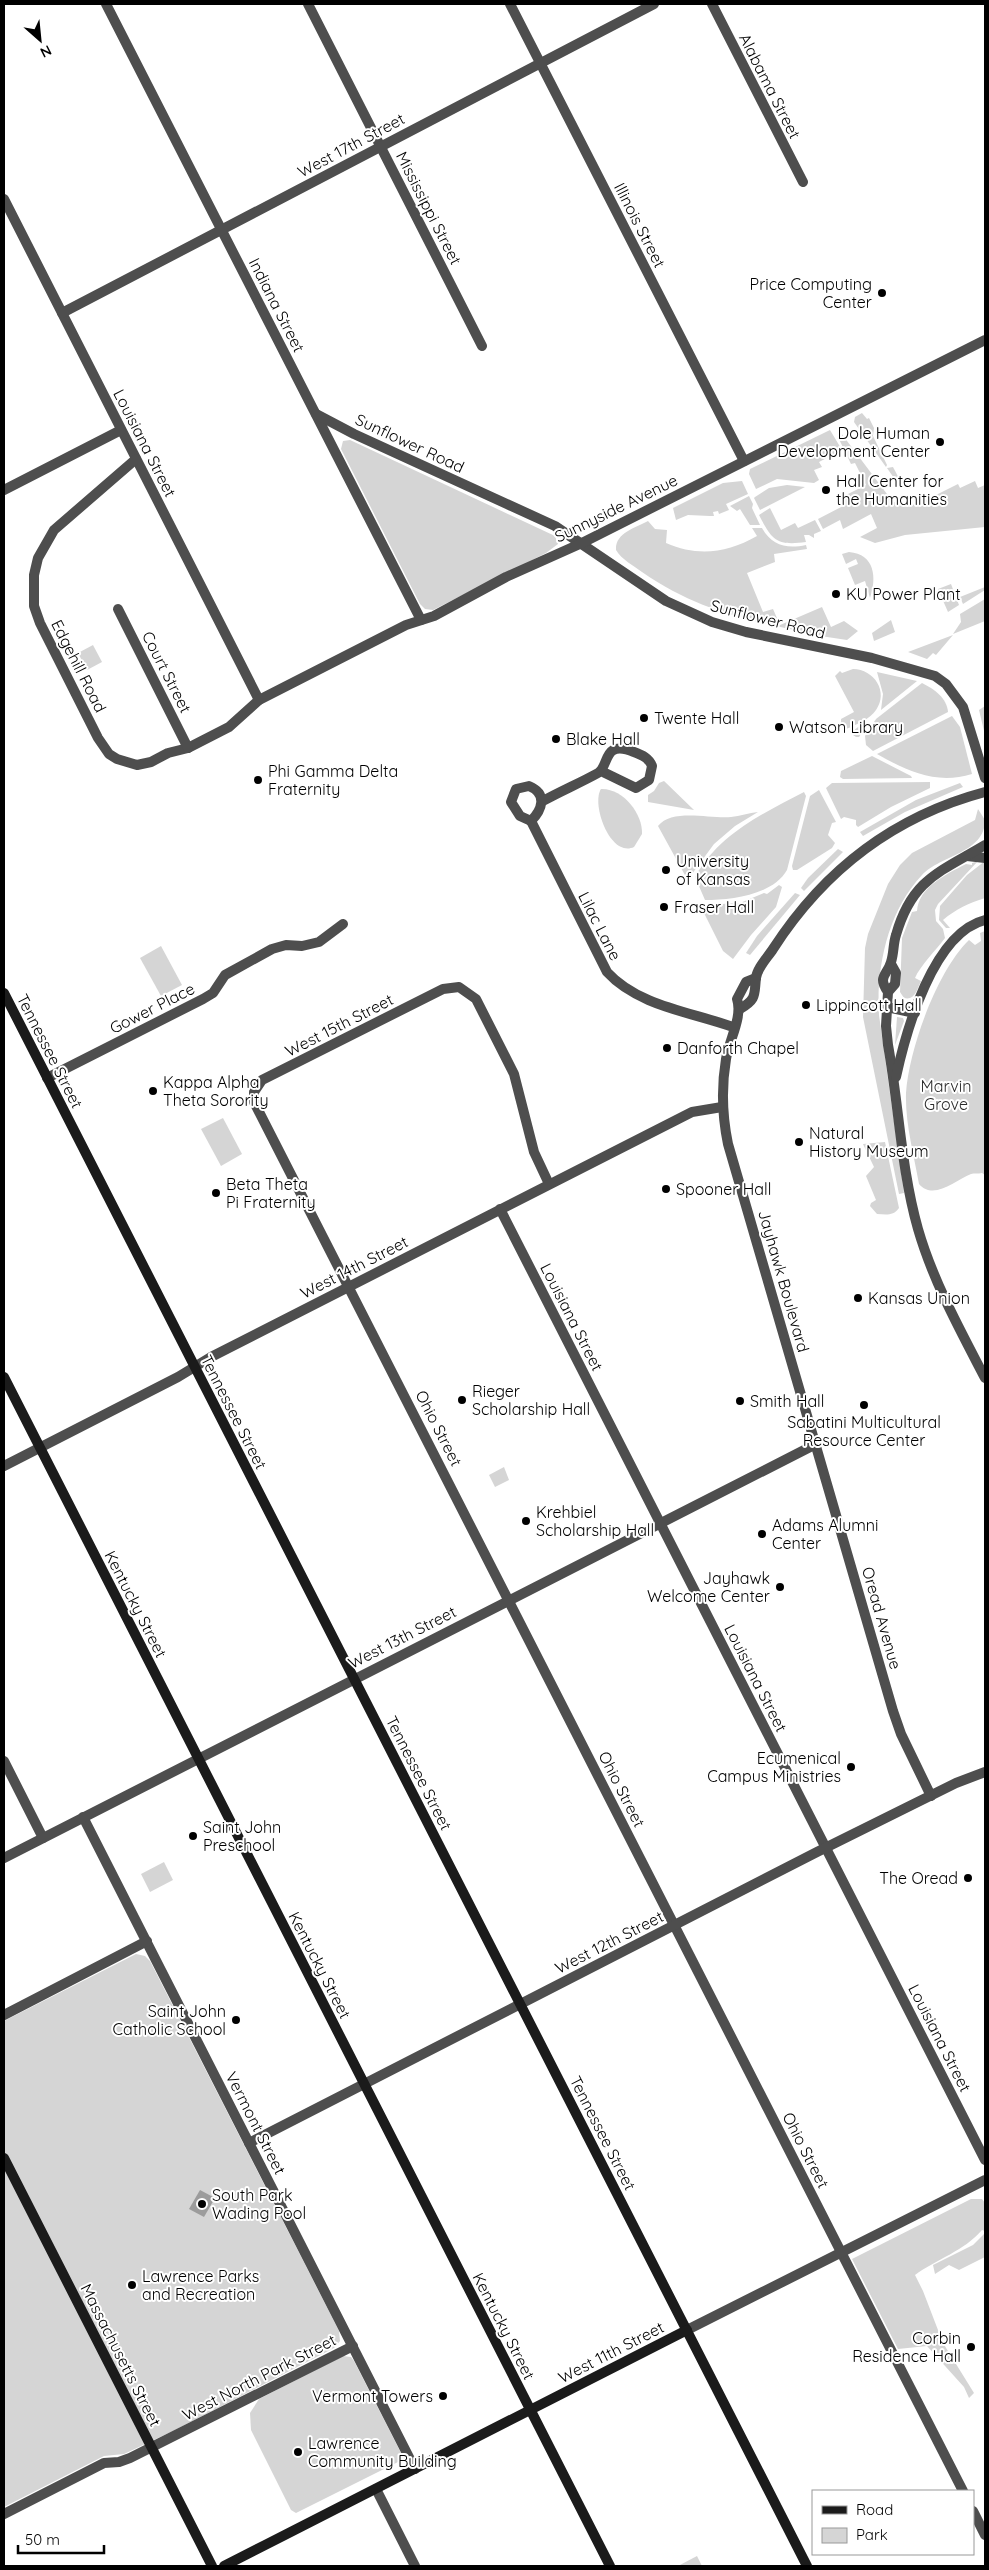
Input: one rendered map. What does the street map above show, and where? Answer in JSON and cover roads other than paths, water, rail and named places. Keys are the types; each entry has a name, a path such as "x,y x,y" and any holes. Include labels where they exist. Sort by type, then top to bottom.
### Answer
{"main road":[{"name":"Tennessee Street","path":"4,993 807,2566"},
{"name":"Kentucky Street","path":"4,1378 610,2566"},
{"name":"Massachusetts Street","path":"4,2158 212,2566"},
{"name":"West 11th Street","path":"224,2566 687,2330"}],"street":[{"name":"Indiana Street","path":"106,4 421,620"},
{"name":"Mississippi Street","path":"308,4 482,346"},
{"name":"Illinois Street","path":"510,4 744,461"},
{"name":"West 17th Street","path":"62,312 654,4"},
{"name":"Alabama Street","path":"712,4 803,182"},
{"name":"Louisiana Street","path":"4,200 259,700"},
{"name":"Sunnyside Avenue","path":"259,700 406,625 434,616 513,574 582,543 985,340"},
{"name":"Sunflower Road","path":"316,414 354,434 555,526 666,601 712,622 746,632 872,658 935,676 946,684 963,708 985,778"},
{"path":"4,490 122,430"},
{"name":"Edgehill Road","path":"136,459 54,530 38,558 33,590 34,606 40,623 98,738 109,754 117,759 137,765 151,762 168,753 188,748 229,726 259,700"},
{"name":"Court Street","path":"118,609 188,748"},
{"path":"531,821 539,811 542,801 601,771 608,754 621,749 640,754 647,758 652,766 649,780 636,788 601,771"},
{"name":"Lilac Lane","path":"542,801 538,791 529,786 520,787 513,793 512,807 520,816 531,821 607,972 616,983 660,1004 733,1027"},
{"name":"Jayhawk Boulevard","path":"816,1444 728,1144 722,1106 726,1059 733,1027 740,1009 750,1003 757,988 756,978 793,920 847,861 867,846 908,821 944,805 985,792"},
{"path":"985,845 935,872 913,896 896,936 891,964 884,972 883,984 888,992 888,1045 895,1082 899,1129 918,1228 946,1302 985,1378"},
{"path":"967,856 985,858"},
{"path":"895,1082 903,1046 933,972 955,938 975,923 985,920"},
{"name":"Gower Place","path":"48,1078 203,999 213,993 225,975 272,949 286,945 311,945 328,937 343,924"},
{"name":"West 15th Street","path":"254,1102 254,1092 262,1080 451,987 465,989 476,999 514,1074 534,1152 549,1184"},
{"path":"887,1007 915,1013"},
{"name":"Ohio Street","path":"254,1102 962,2490"},
{"name":"West 14th Street","path":"4,1466 349,1286 692,1112 722,1106"},
{"name":"Louisiana Street","path":"500,1210 985,2160"},
{"name":"West 13th Street","path":"4,1858 816,1444"},
{"name":"Oread Avenue","path":"816,1444 900,1734 931,1796"},
{"path":"4,1761 43,1838"},
{"name":"West 12th Street","path":"249,2143 674,1925 931,1796 985,1772"},
{"name":"Vermont Street","path":"83,1817 415,2469"},
{"path":"4,2015 147,1941"},
{"name":"West 11th Street","path":"687,2330 985,2180"},
{"name":"West North Park Street","path":"4,2514 104,2463 119,2462 152,2448 353,2346"},
{"path":"376,2489 415,2566"},
{"path":"974,2513 985,2535"}],"place":[{"name":"Price Computing Center","path":"882,293"},
{"name":"Dole Human Development Center","path":"940,442"},
{"name":"Hall Center for the Humanities","path":"826,490"},
{"name":"KU Power Plant","path":"836,594"},
{"name":"Twente Hall","path":"644,718"},
{"name":"Watson Library","path":"779,727"},
{"name":"Blake Hall","path":"556,739"},
{"name":"Phi Gamma Delta Fraternity","path":"258,780"},
{"name":"University of Kansas","path":"666,870"},
{"name":"Fraser Hall","path":"664,907"},
{"name":"Lippincott Hall","path":"806,1005"},
{"name":"Danforth Chapel","path":"667,1048"},
{"name":"Kappa Alpha Theta Sorority","path":"153,1091"},
{"name":"Natural History Museum","path":"799,1142"},
{"name":"Spooner Hall","path":"666,1189"},
{"name":"Beta Theta Pi Fraternity","path":"216,1193"},
{"name":"Kansas Union","path":"858,1298"},
{"name":"Rieger Scholarship Hall","path":"462,1400"},
{"name":"Smith Hall","path":"740,1401"},
{"name":"Sabatini Multicultural Resource Center","path":"864,1405"},
{"name":"Krehbiel Scholarship Hall","path":"526,1521"},
{"name":"Adams Alumni Center","path":"762,1534"},
{"name":"Jayhawk Welcome Center","path":"780,1587"},
{"name":"Ecumenical Campus Ministries","path":"851,1767"},
{"name":"Saint John Preschool","path":"193,1836"},
{"name":"The Oread","path":"968,1878"},
{"name":"Saint John Catholic School","path":"236,2020"},
{"name":"South Park Wading Pool","path":"202,2204"},
{"name":"Lawrence Parks and Recreation","path":"132,2285"},
{"name":"Corbin Residence Hall","path":"971,2347"},
{"name":"Vermont Towers","path":"443,2396"},
{"name":"Lawrence Community Building","path":"298,2452"}],"park label":[{"name":"Marvin Grove","path":"946,1095"}]}
